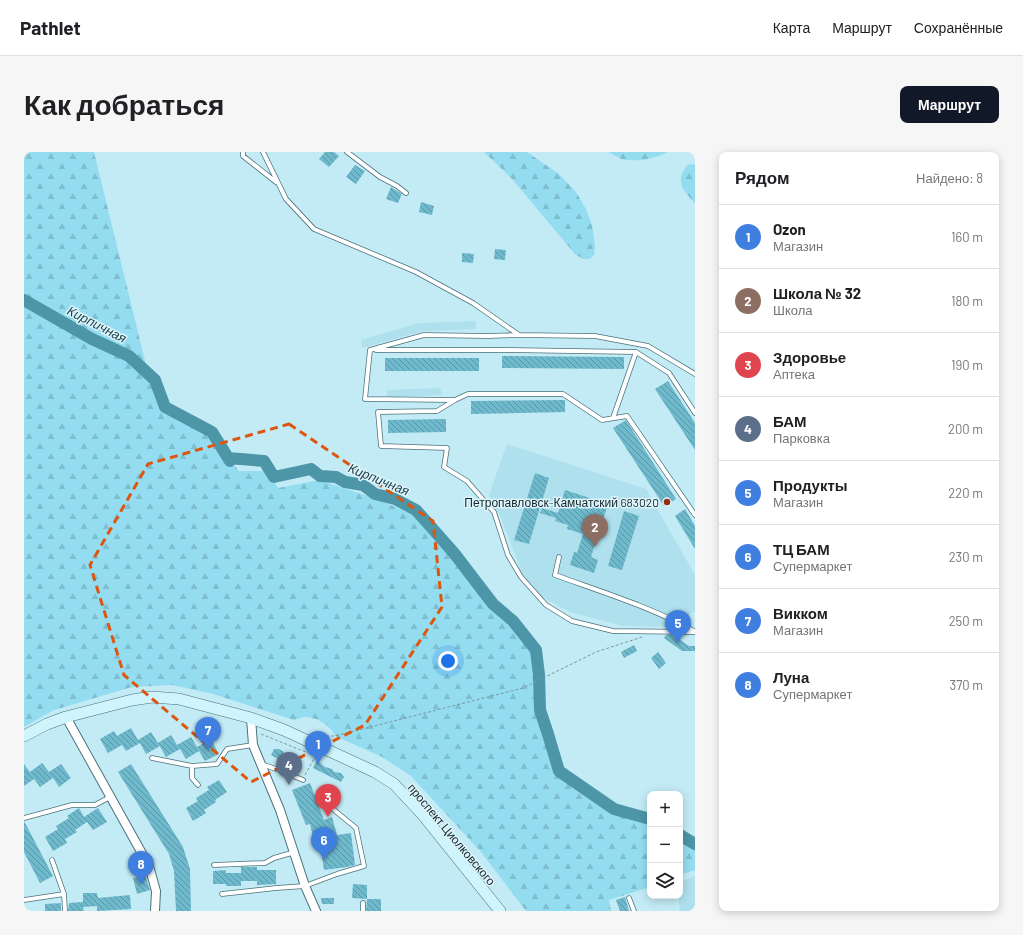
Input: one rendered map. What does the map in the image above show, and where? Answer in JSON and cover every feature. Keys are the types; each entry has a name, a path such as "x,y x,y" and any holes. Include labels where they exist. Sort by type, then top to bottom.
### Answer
{"main road":[{"name":"проспект Циолковского","path":"24,736 47,724 66,717 132,700 152,697 179,699 251,718 284,730 375,772 394,784 423,815 500,911"}],"street":[{"path":"66,717 149,866 156,891 154,911"},
{"path":"251,718 253,745 280,810 305,886 316,911"}],"lane":[{"path":"242,152 243,156 278,183"},
{"path":"263,152 286,199 314,229 416,272 473,303 519,335"},
{"path":"347,152 380,177 397,186 406,193"},
{"path":"370,350 424,335 595,336 648,346 695,374"},
{"path":"370,350 636,352 669,373 695,413"},
{"path":"370,350 365,399 455,400"},
{"path":"613,418 636,352"},
{"path":"695,515 627,416 602,420 563,394 468,394 455,400 437,412 378,412 381,446 447,448 444,467 466,481 494,512 508,555 521,578 546,605 572,621 613,631 695,632"},
{"path":"559,557 555,575 628,602 679,623 695,632"},
{"path":"152,758 192,766 217,764 227,749 253,745"},
{"path":"261,764 303,780"},
{"path":"192,766 192,778 198,785"},
{"path":"24,818 72,805 95,806 110,797"},
{"path":"222,894 305,886 364,866 356,828 322,800"},
{"path":"214,865 265,863 274,858 295,852"},
{"path":"52,860 64,894 65,911"},
{"path":"24,900 64,894"},
{"path":"629,898 634,911"},
{"path":"363,903 363,911"}],"path":[{"path":"335,736 523,688 596,652 647,636"},
{"path":"252,730 308,753"},
{"path":"303,780 310,766"}],"highlighted area":[{"path":"289,424 433,521 442,607 365,725 251,782 124,675 90,565 148,464"}],"shaded area":[{"path":"476,321 476,329 423,331 362,348 361,340 419,323"},
{"path":"440,388 442,395 387,397 387,390"},
{"path":"507,444 646,489 695,575 695,611 669,627 623,626 570,612 542,597 523,575 501,518 489,495"},
{"path":"695,876 695,911 680,911 678,899 683,899 683,881"}],"green space":[{"path":"24,152 94,152 148,373 162,392 167,413 211,436 239,471 267,471 278,488 319,480 377,499 412,514 437,537 530,650 541,680 541,719 562,778 624,817 647,822 647,888 609,900 611,911 526,911 481,852 411,776 382,757 335,736 327,726 320,721 311,718 305,717 294,720 213,694 172,685 132,687 54,710 24,727"},
{"path":"484,152 527,152 559,174 576,192 586,209 592,225 595,245 594,255 590,259 583,259 575,254 512,179"},
{"path":"608,152 668,152 652,158 628,160"},
{"path":"687,165 695,165 695,203 684,190 681,181 681,176"},
{"path":"683,837 695,844 695,870 683,874"}],"building":[{"path":"325,152 334,152 339,156 329,167 319,159"},
{"path":"355,165 365,171 356,184 346,177"},
{"path":"391,187 402,194 398,203 386,199"},
{"path":"421,202 434,206 432,215 419,212"},
{"path":"495,249 506,250 505,260 494,259"},
{"path":"462,253 474,254 473,263 462,262"},
{"path":"502,356 624,357 624,369 502,368"},
{"path":"385,358 479,358 479,371 385,371"},
{"path":"668,381 695,423 695,450 655,389"},
{"path":"565,400 565,412 471,414 471,401"},
{"path":"446,419 446,432 388,433 388,420"},
{"path":"626,420 676,499 664,506 613,428"},
{"path":"535,473 549,478 529,544 514,540"},
{"path":"565,490 608,504 591,557 598,560 594,573 570,565 574,552 577,553 583,534 567,529 568,525 555,521 556,518 540,513 542,508 558,513"},
{"path":"685,509 695,526 695,549 675,516"},
{"path":"624,511 639,516 622,570 608,566"},
{"path":"666,635 672,635 689,646 695,646 695,651 682,651 664,638"},
{"path":"634,645 637,651 624,658 621,652"},
{"path":"658,652 666,663 659,669 651,658"},
{"path":"131,728 138,740 151,732 160,746 146,754 140,743 126,751 122,745 108,753 100,739 114,731 117,736"},
{"path":"171,735 177,745 191,737 197,747 211,739 219,754 205,761 199,751 186,759 180,749 166,757 158,743"},
{"path":"274,749 279,749 284,752 280,760 271,755"},
{"path":"316,762 319,762 325,767 332,769 334,772 341,773 344,777 341,782 313,768"},
{"path":"42,763 49,772 61,764 71,778 59,787 53,778 40,787 34,779 24,786 24,764 30,772"},
{"path":"131,764 183,847 190,869 191,911 176,911 174,871 169,854 118,772"},
{"path":"219,780 227,792 204,810 206,813 193,821 186,808 198,801 196,798 209,790 207,787"},
{"path":"310,783 324,820 332,817 337,835 351,833 355,865 324,870 319,837 313,837 310,824 306,825 292,790"},
{"path":"79,808 84,817 98,808 107,822 93,830 87,822 75,830 77,832 65,839 67,843 53,851 45,837 58,829 56,826 69,818 67,816"},
{"path":"24,821 53,876 40,883 24,852"},
{"path":"241,867 257,867 257,870 276,870 276,884 257,885 257,881 241,881 241,886 213,884 213,871 226,870 226,873 241,873"},
{"path":"145,875 150,890 137,894 133,878"},
{"path":"353,884 367,885 367,899 352,898"},
{"path":"83,893 97,893 98,898 130,895 131,909 97,911 97,906 83,907 84,911 68,911 69,903 83,902"},
{"path":"625,897 629,911 620,911 616,900"},
{"path":"321,898 334,898 334,904 322,904"},
{"path":"367,899 381,899 381,911 366,911"},
{"path":"61,903 61,911 45,911 45,904"}],"waterway":[{"name":"Кирпичная","path":"24,300 92,339 129,356 155,380 165,407 212,432 228,458"},
{"name":"Кирпичная","path":"228,458 230,461 228,458 228,458"},
{"name":"Кирпичная","path":"228,458 264,461 274,477 311,469 320,476 336,477 345,482 363,485 375,494 395,499 416,510 454,553 493,604 513,621 536,650 539,675 540,710 559,771 614,809 647,818"},
{"name":"Кирпичная","path":"683,837 695,844"}],"place":[{"name":"Петропавловск-Камчатский 683020","path":"667,502"},
{"name":"Школа № 32","path":"595,547"},
{"name":"Продукты","path":"678,643"},
{"name":"Викком","path":"208,750"},
{"name":"Ozon","path":"318,764"},
{"name":"БАМ","path":"289,785"},
{"name":"Здоровье","path":"328,817"},
{"name":"ТЦ БАМ","path":"324,860"},
{"name":"Луна","path":"141,884"}]}
